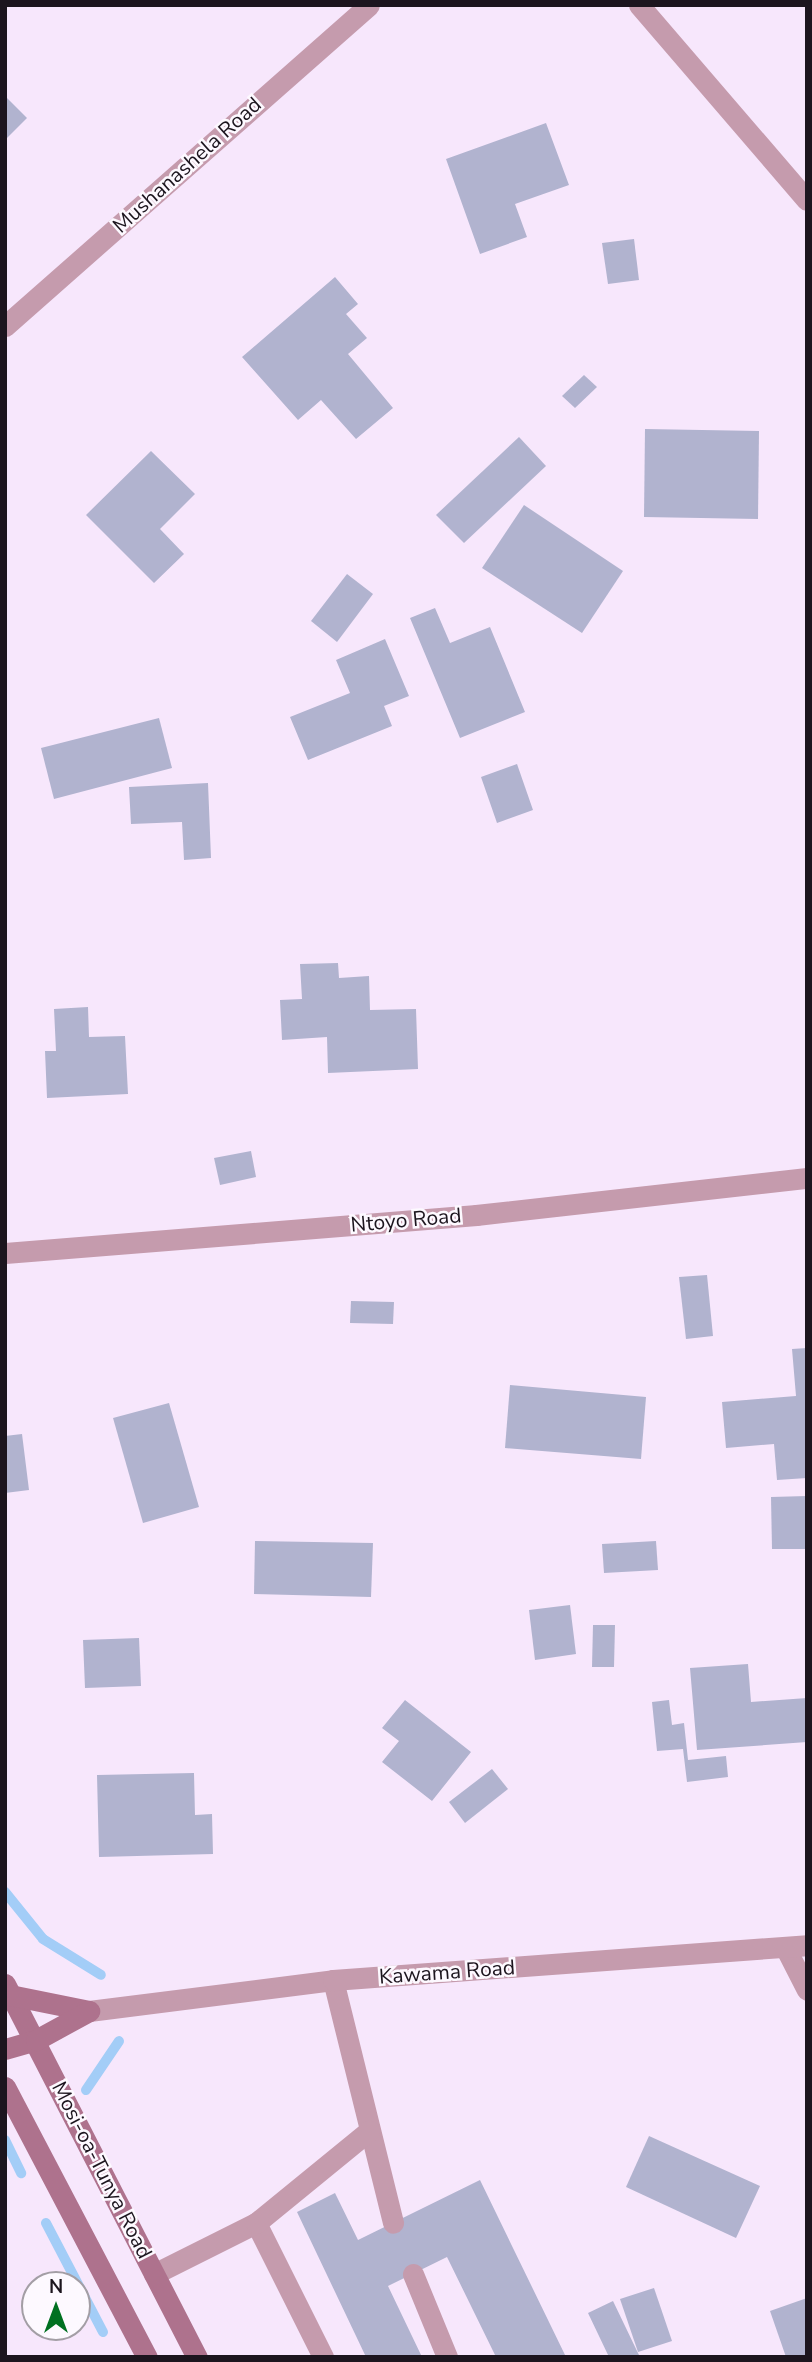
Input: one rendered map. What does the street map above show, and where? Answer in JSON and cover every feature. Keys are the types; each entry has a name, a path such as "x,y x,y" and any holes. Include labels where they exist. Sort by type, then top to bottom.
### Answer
{"main road":[{"path":"7,1991 89,2011"},
{"name":"Mosi-oa-Tunya Road","path":"7,1991 36,2040 197,2357"},
{"path":"5,2049 36,2040 89,2011"},
{"path":"5,2087 147,2357"}],"street":[{"name":"Mushanashela Road","path":"5,326 369,5"},
{"path":"639,5 807,200"},
{"name":"Ntoyo Road","path":"5,1254 476,1215 807,1178"},
{"path":"796,1946 807,1990"},
{"name":"Kawama Road","path":"89,2011 333,1980 796,1946"},
{"path":"333,1980 393,2223"},
{"path":"154,2274 256,2223 369,2131"},
{"path":"256,2223 323,2357"},
{"path":"413,2274 447,2357"}],"building":[{"path":"5,96 27,118 5,140"},
{"path":"546,123 569,185 515,204 527,237 480,254 446,159"},
{"path":"634,239 639,280 608,284 602,243"},
{"path":"335,277 358,304 346,314 367,338 348,354 393,408 356,439 321,400 298,420 242,357"},
{"path":"584,375 597,387 575,408 562,396"},
{"path":"645,429 759,431 758,519 644,517"},
{"path":"519,437 546,466 464,543 436,515"},
{"path":"151,451 195,494 160,529 184,554 154,583 86,515"},
{"path":"524,505 623,571 582,633 482,568"},
{"path":"347,574 373,594 337,642 311,621"},
{"path":"435,608 450,643 490,627 525,712 460,738 410,618"},
{"path":"385,639 409,696 384,706 392,726 308,760 290,717 350,693 336,660"},
{"path":"159,718 172,768 54,799 41,748"},
{"path":"517,764 533,810 497,823 481,777"},
{"path":"208,783 211,858 184,860 182,822 131,824 129,787"},
{"path":"338,963 339,978 369,976 370,1010 416,1009 418,1069 328,1073 327,1037 282,1040 280,1000 302,999 300,964"},
{"path":"88,1007 89,1037 125,1036 128,1094 47,1098 45,1051 56,1051 54,1009"},
{"path":"251,1151 256,1177 220,1185 214,1158"},
{"path":"707,1275 713,1336 686,1339 679,1277"},
{"path":"351,1301 394,1302 393,1324 350,1323"},
{"path":"807,1348 807,1478 777,1480 774,1444 726,1448 722,1402 796,1396 792,1349"},
{"path":"510,1385 646,1397 641,1459 505,1448"},
{"path":"169,1403 199,1507 143,1523 113,1418"},
{"path":"22,1434 29,1490 5,1493 5,1436"},
{"path":"807,1496 807,1549 772,1549 771,1497"},
{"path":"255,1541 373,1543 371,1597 254,1594"},
{"path":"656,1541 658,1570 604,1573 602,1544"},
{"path":"570,1605 576,1654 535,1660 529,1610"},
{"path":"593,1625 615,1625 614,1667 592,1667"},
{"path":"139,1638 141,1686 85,1688 83,1640"},
{"path":"748,1664 751,1702 807,1698 807,1742 697,1750 690,1668"},
{"path":"405,1700 471,1752 432,1801 382,1762 399,1741 382,1728"},
{"path":"669,1700 672,1725 684,1723 688,1760 726,1756 728,1777 687,1782 683,1749 657,1751 652,1702"},
{"path":"492,1769 508,1789 465,1823 449,1802"},
{"path":"194,1773 195,1815 212,1814 213,1854 99,1857 97,1775"},
{"path":"649,2136 760,2186 736,2238 626,2187"},
{"path":"480,2180 566,2357 496,2357 447,2257 388,2286 422,2357 366,2357 297,2212 335,2193 358,2240"},
{"path":"654,2288 672,2341 638,2352 620,2299"},
{"path":"807,2298 807,2357 786,2357 770,2311"},
{"path":"613,2301 640,2357 609,2357 588,2313"}],"waterway":[{"path":"5,1892 43,1939 101,1975"},
{"path":"86,2090 119,2041"},
{"path":"5,2140 21,2173"},
{"path":"46,2223 103,2332"}]}
